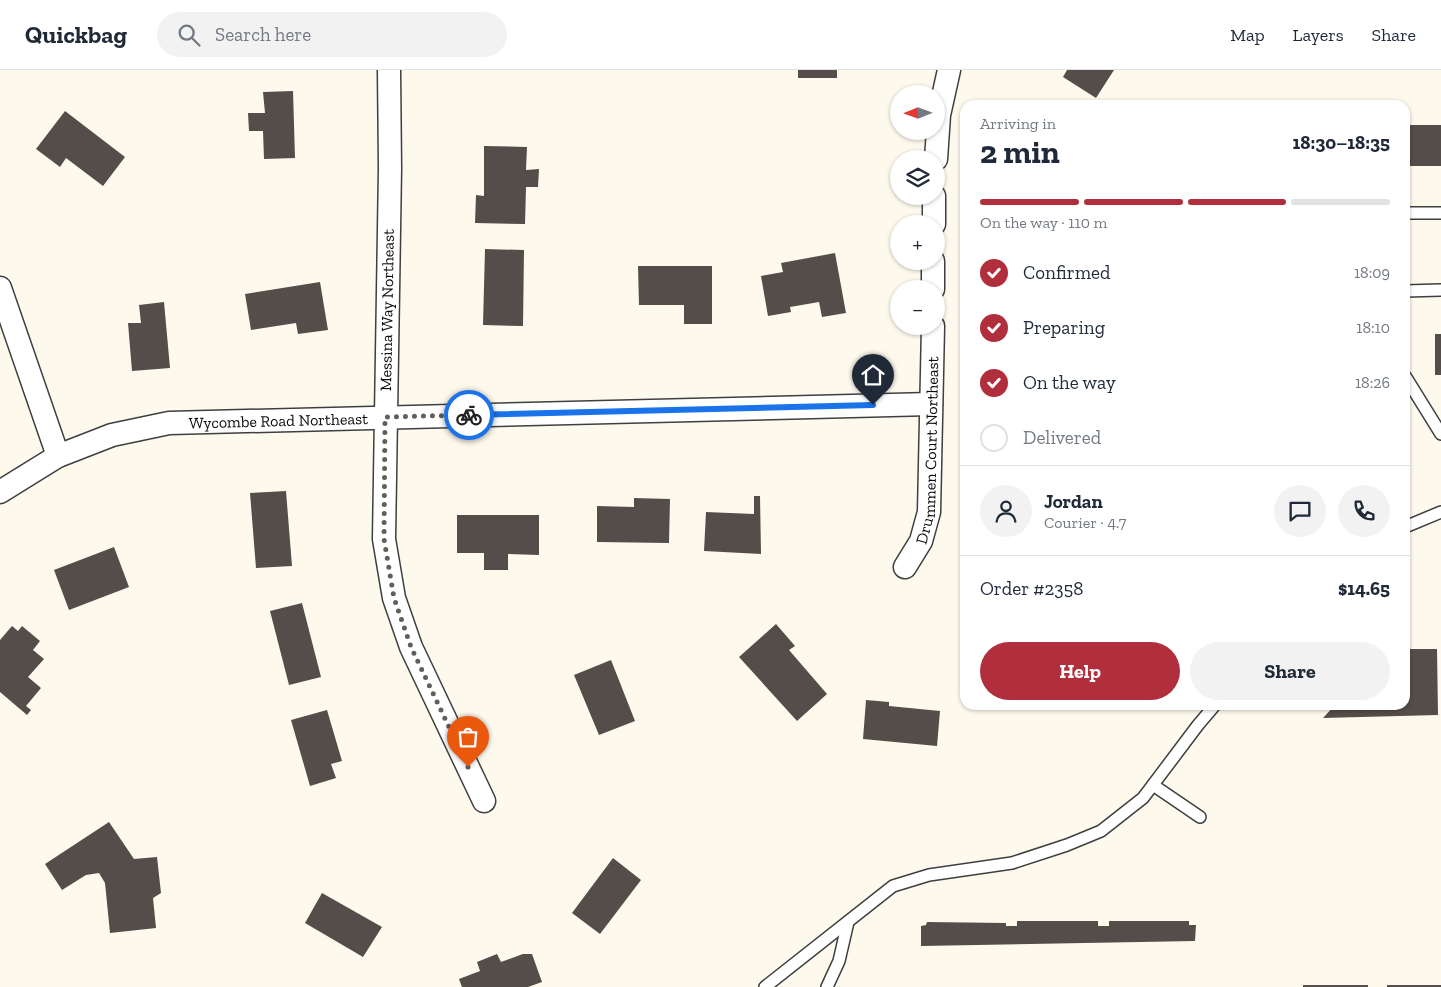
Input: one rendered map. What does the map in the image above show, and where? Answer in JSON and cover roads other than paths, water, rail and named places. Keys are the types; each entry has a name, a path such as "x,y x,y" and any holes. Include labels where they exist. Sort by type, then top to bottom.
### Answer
{"street":[{"name":"Messina Way Northeast","path":"389,70 390,168 384,539 394,598 411,647 484,801"},
{"path":"937,150 939,115 949,70"},
{"path":"0,288 58,456"},
{"name":"Drummen Court Northeast","path":"905,567 921,540 929,512 932,335"},
{"name":"Wycombe Road Northeast","path":"0,492 58,456 112,435 169,423 932,404"}],"lane":[{"path":"1410,213 1441,213"},
{"path":"1410,290 1441,290"},
{"path":"1410,384 1441,434"},
{"path":"1410,525 1441,512"},
{"path":"765,987 893,886 929,874 1012,863 1067,845 1100,831 1143,798 1211,710"},
{"path":"1153,785 1200,818"},
{"path":"827,987 838,961 848,922"}]}
